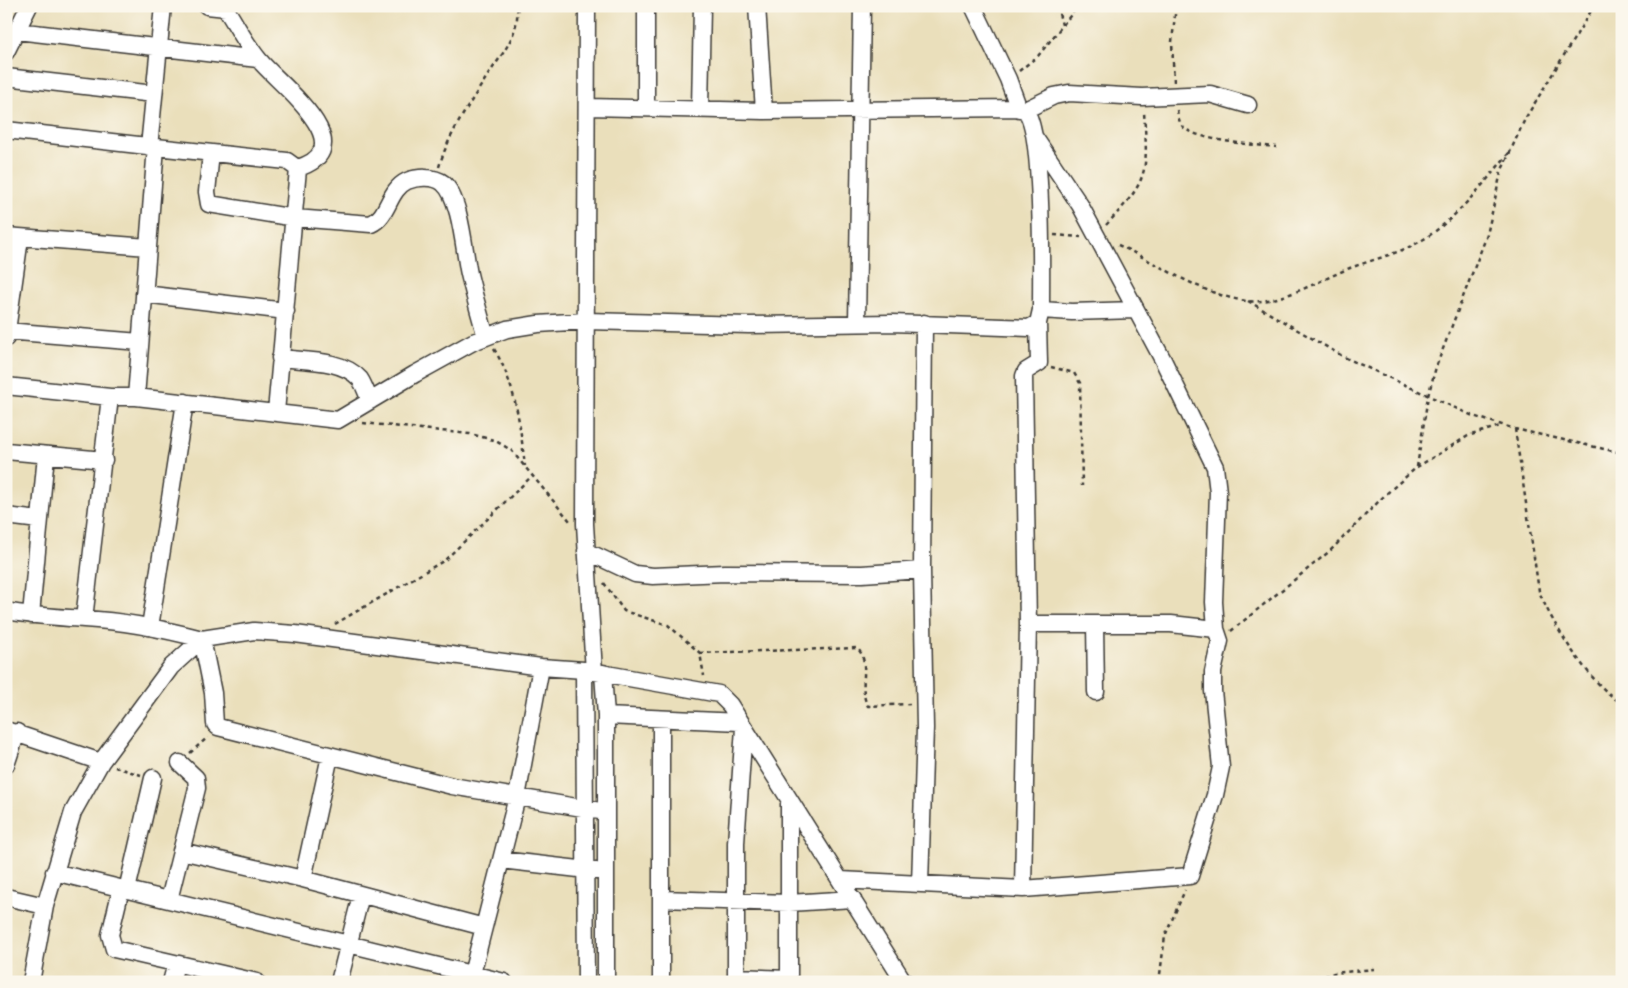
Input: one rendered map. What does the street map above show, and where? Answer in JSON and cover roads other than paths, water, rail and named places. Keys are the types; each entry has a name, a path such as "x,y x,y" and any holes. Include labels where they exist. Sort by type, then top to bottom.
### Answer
{"street":[{"path":"6,52 29,6"},
{"path":"136,397 148,247 154,94 163,6"},
{"path":"207,6 225,7 258,59 310,113 323,137 324,144 317,160 298,168"},
{"path":"586,982 586,810 594,672 586,551 587,6"},
{"path":"646,6 646,108"},
{"path":"700,109 702,6"},
{"path":"757,6 764,111"},
{"path":"857,323 862,6"},
{"path":"973,6 1022,110 1032,122 1040,233 1040,317 1037,365 1026,371 1024,376 1028,624 1023,890"},
{"path":"17,31 160,46 258,59"},
{"path":"6,77 154,94"},
{"path":"588,107 764,111 1022,110 1054,96 1069,93 1142,97 1210,94 1248,105"},
{"path":"6,130 287,161 298,168"},
{"path":"840,880 1023,890 1190,876 1215,794 1221,767 1212,691 1218,635 1214,576 1218,492 1215,467 1163,360 1070,189 1034,136"},
{"path":"211,153 209,204 295,218 370,224 382,215 396,188 407,181 436,178 444,184 455,206 471,284 486,337"},
{"path":"276,412 295,218 298,168"},
{"path":"140,342 7,333 13,237 148,247"},
{"path":"144,294 286,311"},
{"path":"6,386 110,397 136,397 186,402 338,420 415,374 486,337 506,329 538,324 586,321 749,325 924,323 1029,328 1040,317 1135,310"},
{"path":"920,884 924,703 922,570 924,323"},
{"path":"280,358 324,363 353,372 361,381 370,401"},
{"path":"84,619 110,397"},
{"path":"150,627 186,402"},
{"path":"6,451 104,460"},
{"path":"31,615 46,455"},
{"path":"6,516 39,520"},
{"path":"586,551 635,574 653,576 742,573 862,574 922,570"},
{"path":"6,611 150,627 202,639 254,631 323,638 541,667 594,672 707,690 719,694 742,725 789,803 853,899 904,982"},
{"path":"1028,624 1171,624 1218,635"},
{"path":"1096,624 1096,692"},
{"path":"202,639 213,693 215,724 218,728 452,786 606,812"},
{"path":"30,982 54,872 73,812 101,762 171,667 202,639"},
{"path":"471,978 517,797 541,667"},
{"path":"594,672 606,716 606,982"},
{"path":"606,716 742,725"},
{"path":"661,719 661,982"},
{"path":"742,725 736,843 736,979 789,980 789,803"},
{"path":"6,764 11,731 101,762"},
{"path":"303,879 330,756"},
{"path":"169,900 197,783 193,774 180,762"},
{"path":"153,778 110,935 112,947 118,951 233,979 257,982"},
{"path":"182,851 303,879 484,927"},
{"path":"501,860 606,872"},
{"path":"54,872 349,944 471,978 504,982"},
{"path":"339,982 361,894"},
{"path":"6,897 46,906"},
{"path":"661,899 789,903 853,899"},
{"path":"171,982 176,964"}]}
